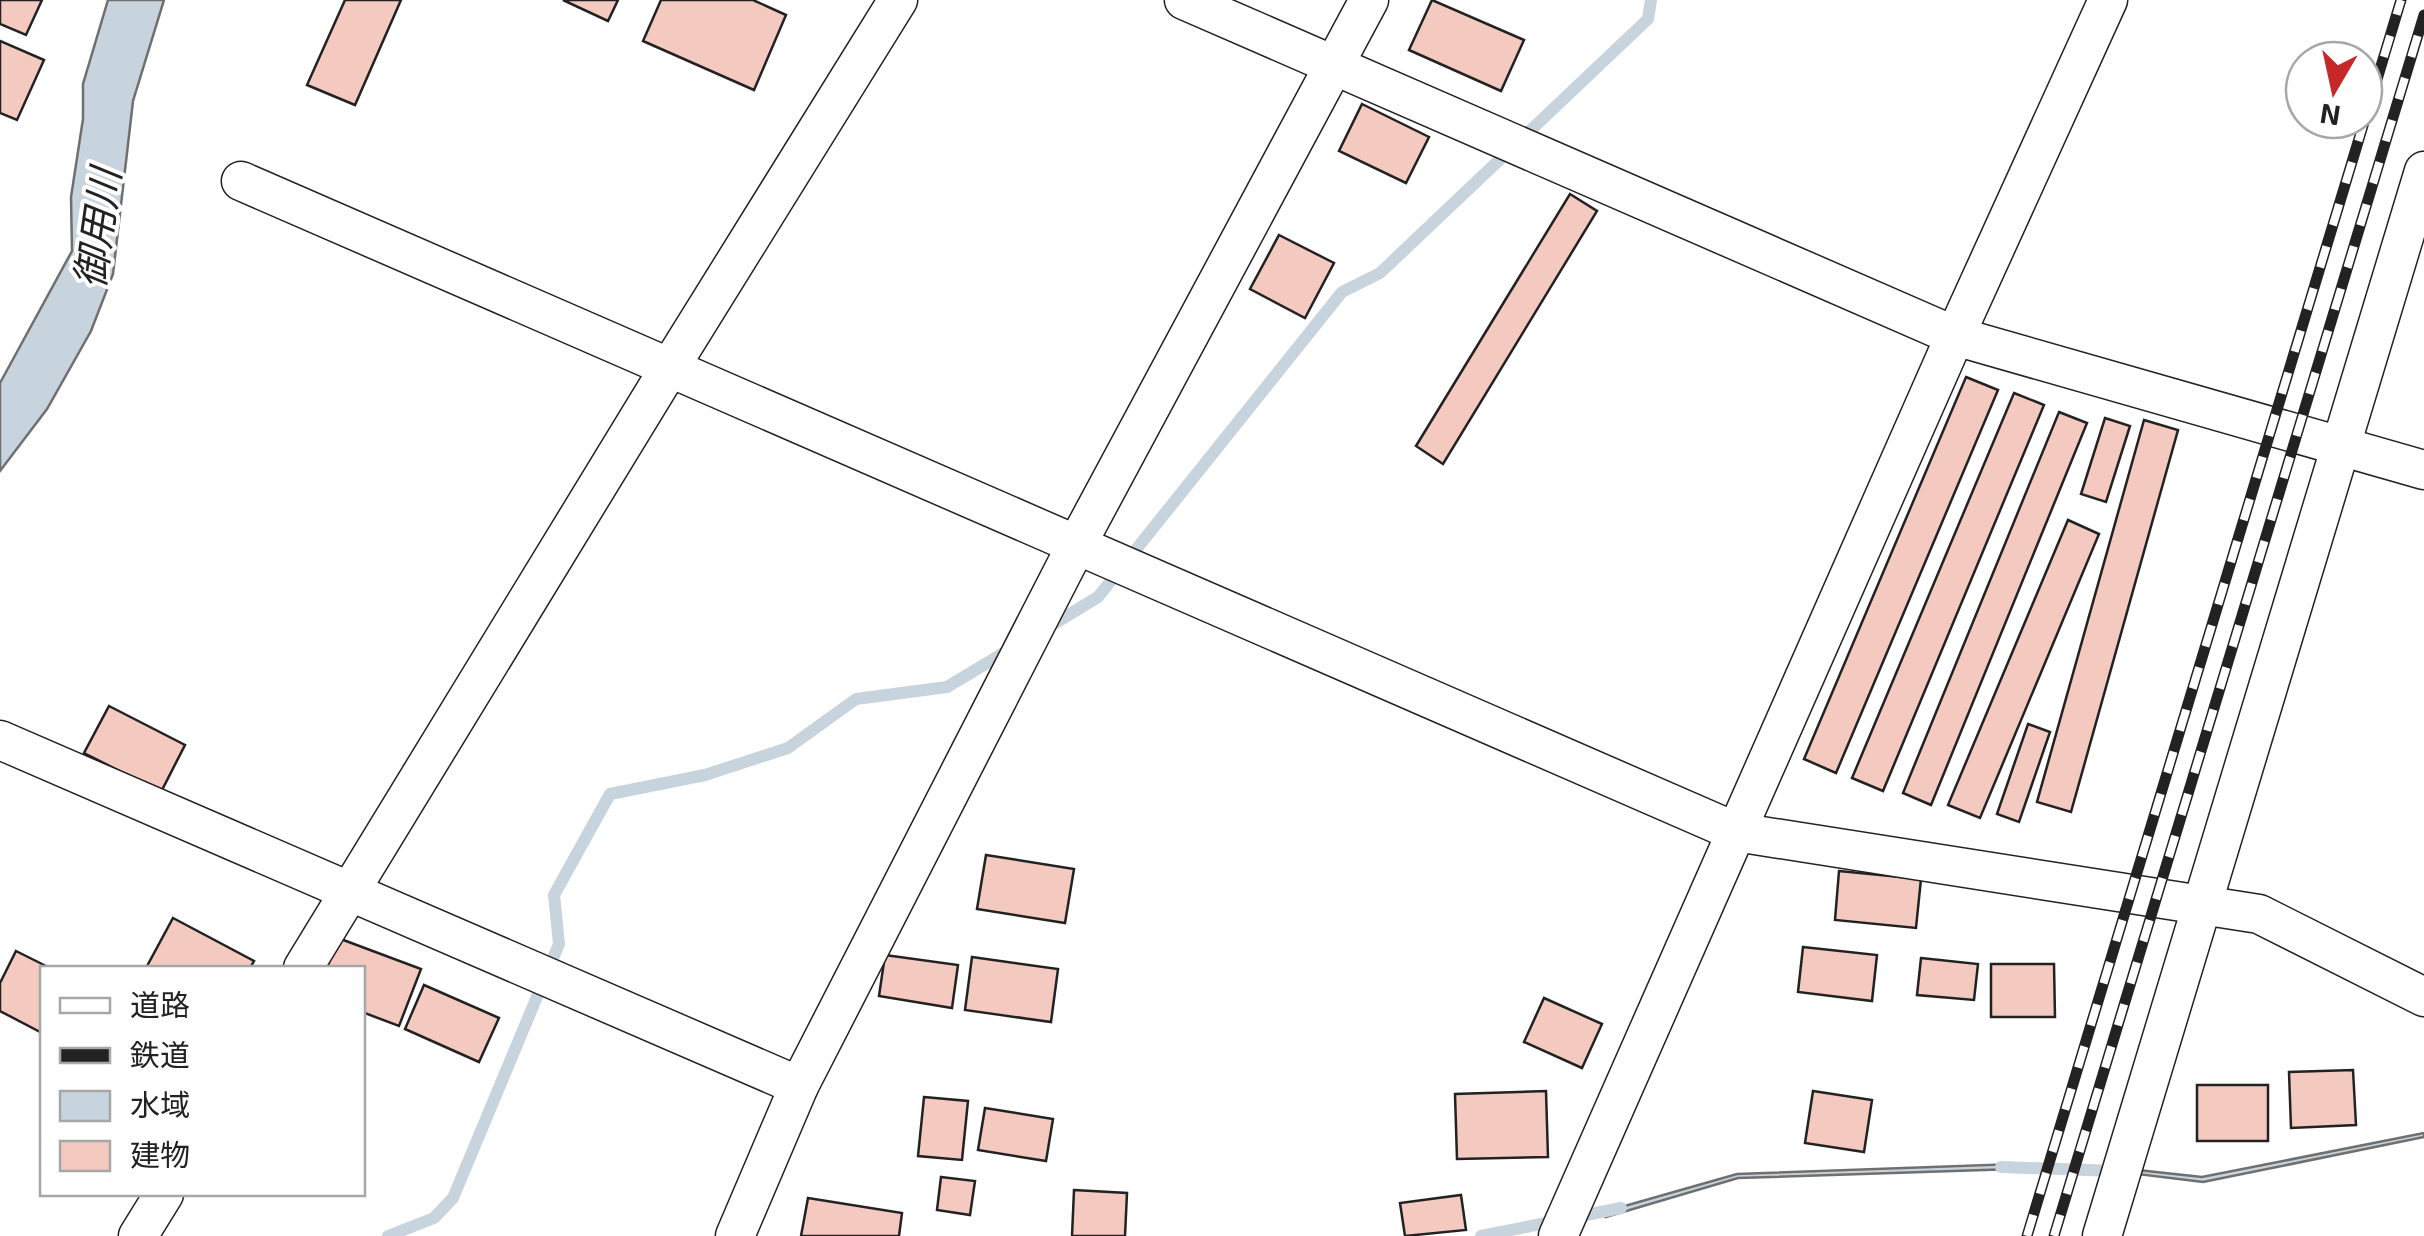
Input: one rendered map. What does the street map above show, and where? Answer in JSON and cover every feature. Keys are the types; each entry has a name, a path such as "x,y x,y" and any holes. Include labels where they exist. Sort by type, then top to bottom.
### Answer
{"street":[{"path":"304,966 898,0"},
{"path":"1184,0 1955,336 2424,470"},
{"path":"735,1236 799,1086 1077,544 1369,0"},
{"path":"1558,1236 1955,336 2108,0"},
{"path":"2102,1236 2424,171"},
{"path":"241,181 1736,832 2259,914 2424,997"},
{"path":"0,740 799,1086"},
{"path":"138,1236 163,1196"}],"water":[{"name":"御用川","path":"108,0 164,0 133,101 113,274 91,331 47,409 0,471 0,383 72,251 71,197 83,119 83,84"},
{"path":"2424,1133 2424,1137 2203,1182 2137,1174 2137,1170 2202,1177"},
{"path":"2015,1164 2014,1169 1738,1178 1606,1217 1607,1211 1737,1174"}],"building":[{"path":"0,0 42,0 26,35 0,24"},
{"path":"345,0 401,0 355,105 307,85"},
{"path":"563,0 618,0 608,21"},
{"path":"661,0 753,0 786,15 754,90 643,41"},
{"path":"1432,0 1524,40 1501,91 1409,50"},
{"path":"0,41 44,60 17,120 0,113"},
{"path":"1362,104 1429,137 1406,183 1339,151"},
{"path":"1570,194 1597,211 1443,464 1416,446"},
{"path":"1279,235 1334,263 1305,318 1250,289"},
{"path":"1966,377 1998,390 1836,773 1804,759"},
{"path":"2014,393 2044,405 1883,791 1852,778"},
{"path":"2059,412 2087,423 1931,805 1903,793"},
{"path":"2105,418 2130,426 2106,502 2081,494"},
{"path":"2144,420 2178,430 2071,812 2037,802"},
{"path":"2068,520 2099,534 1980,818 1948,805"},
{"path":"109,706 185,745 161,792 84,753"},
{"path":"2028,724 2050,732 2019,822 1997,814"},
{"path":"986,855 1074,869 1065,923 977,909"},
{"path":"1839,871 1921,879 1916,928 1835,920"},
{"path":"173,918 254,961 251,966 147,966"},
{"path":"338,938 421,969 399,1026 365,1013 365,966 328,966"},
{"path":"1803,947 1877,955 1872,1001 1798,992"},
{"path":"16,951 46,966 40,966 40,1032 0,1011 0,983"},
{"path":"885,955 958,965 952,1008 879,996"},
{"path":"972,957 1058,969 1051,1022 965,1010"},
{"path":"1921,958 1978,964 1974,1000 1917,995"},
{"path":"1991,964 2054,964 2055,1017 1991,1017"},
{"path":"424,985 499,1018 479,1062 405,1029"},
{"path":"1544,998 1602,1024 1582,1068 1524,1042"},
{"path":"2353,1070 2356,1125 2291,1128 2289,1072"},
{"path":"2197,1085 2268,1085 2268,1141 2197,1141"},
{"path":"1546,1091 1548,1157 1457,1159 1455,1094"},
{"path":"1813,1091 1872,1100 1864,1152 1805,1143"},
{"path":"924,1097 968,1101 962,1160 918,1156"},
{"path":"985,1108 1053,1119 1046,1161 978,1150"},
{"path":"941,1177 975,1181 970,1215 937,1210"},
{"path":"1074,1190 1127,1193 1125,1236 1072,1236"},
{"path":"1461,1195 1466,1230 1405,1236 1400,1203"},
{"path":"808,1198 902,1213 899,1236 801,1236"}],"waterway":[{"path":"1047,628 1098,597 1342,292 1380,273 1648,19 1651,0"},
{"path":"388,1236 434,1218 453,1198 559,944 554,895 610,794 705,775 788,748 856,699 947,687 1012,648"},
{"path":"2001,1167 2116,1171"},
{"path":"1481,1236 1621,1208"}],"railway":[{"path":"2027,1236 2401,0"},
{"path":"2054,1236 2424,15"}]}
